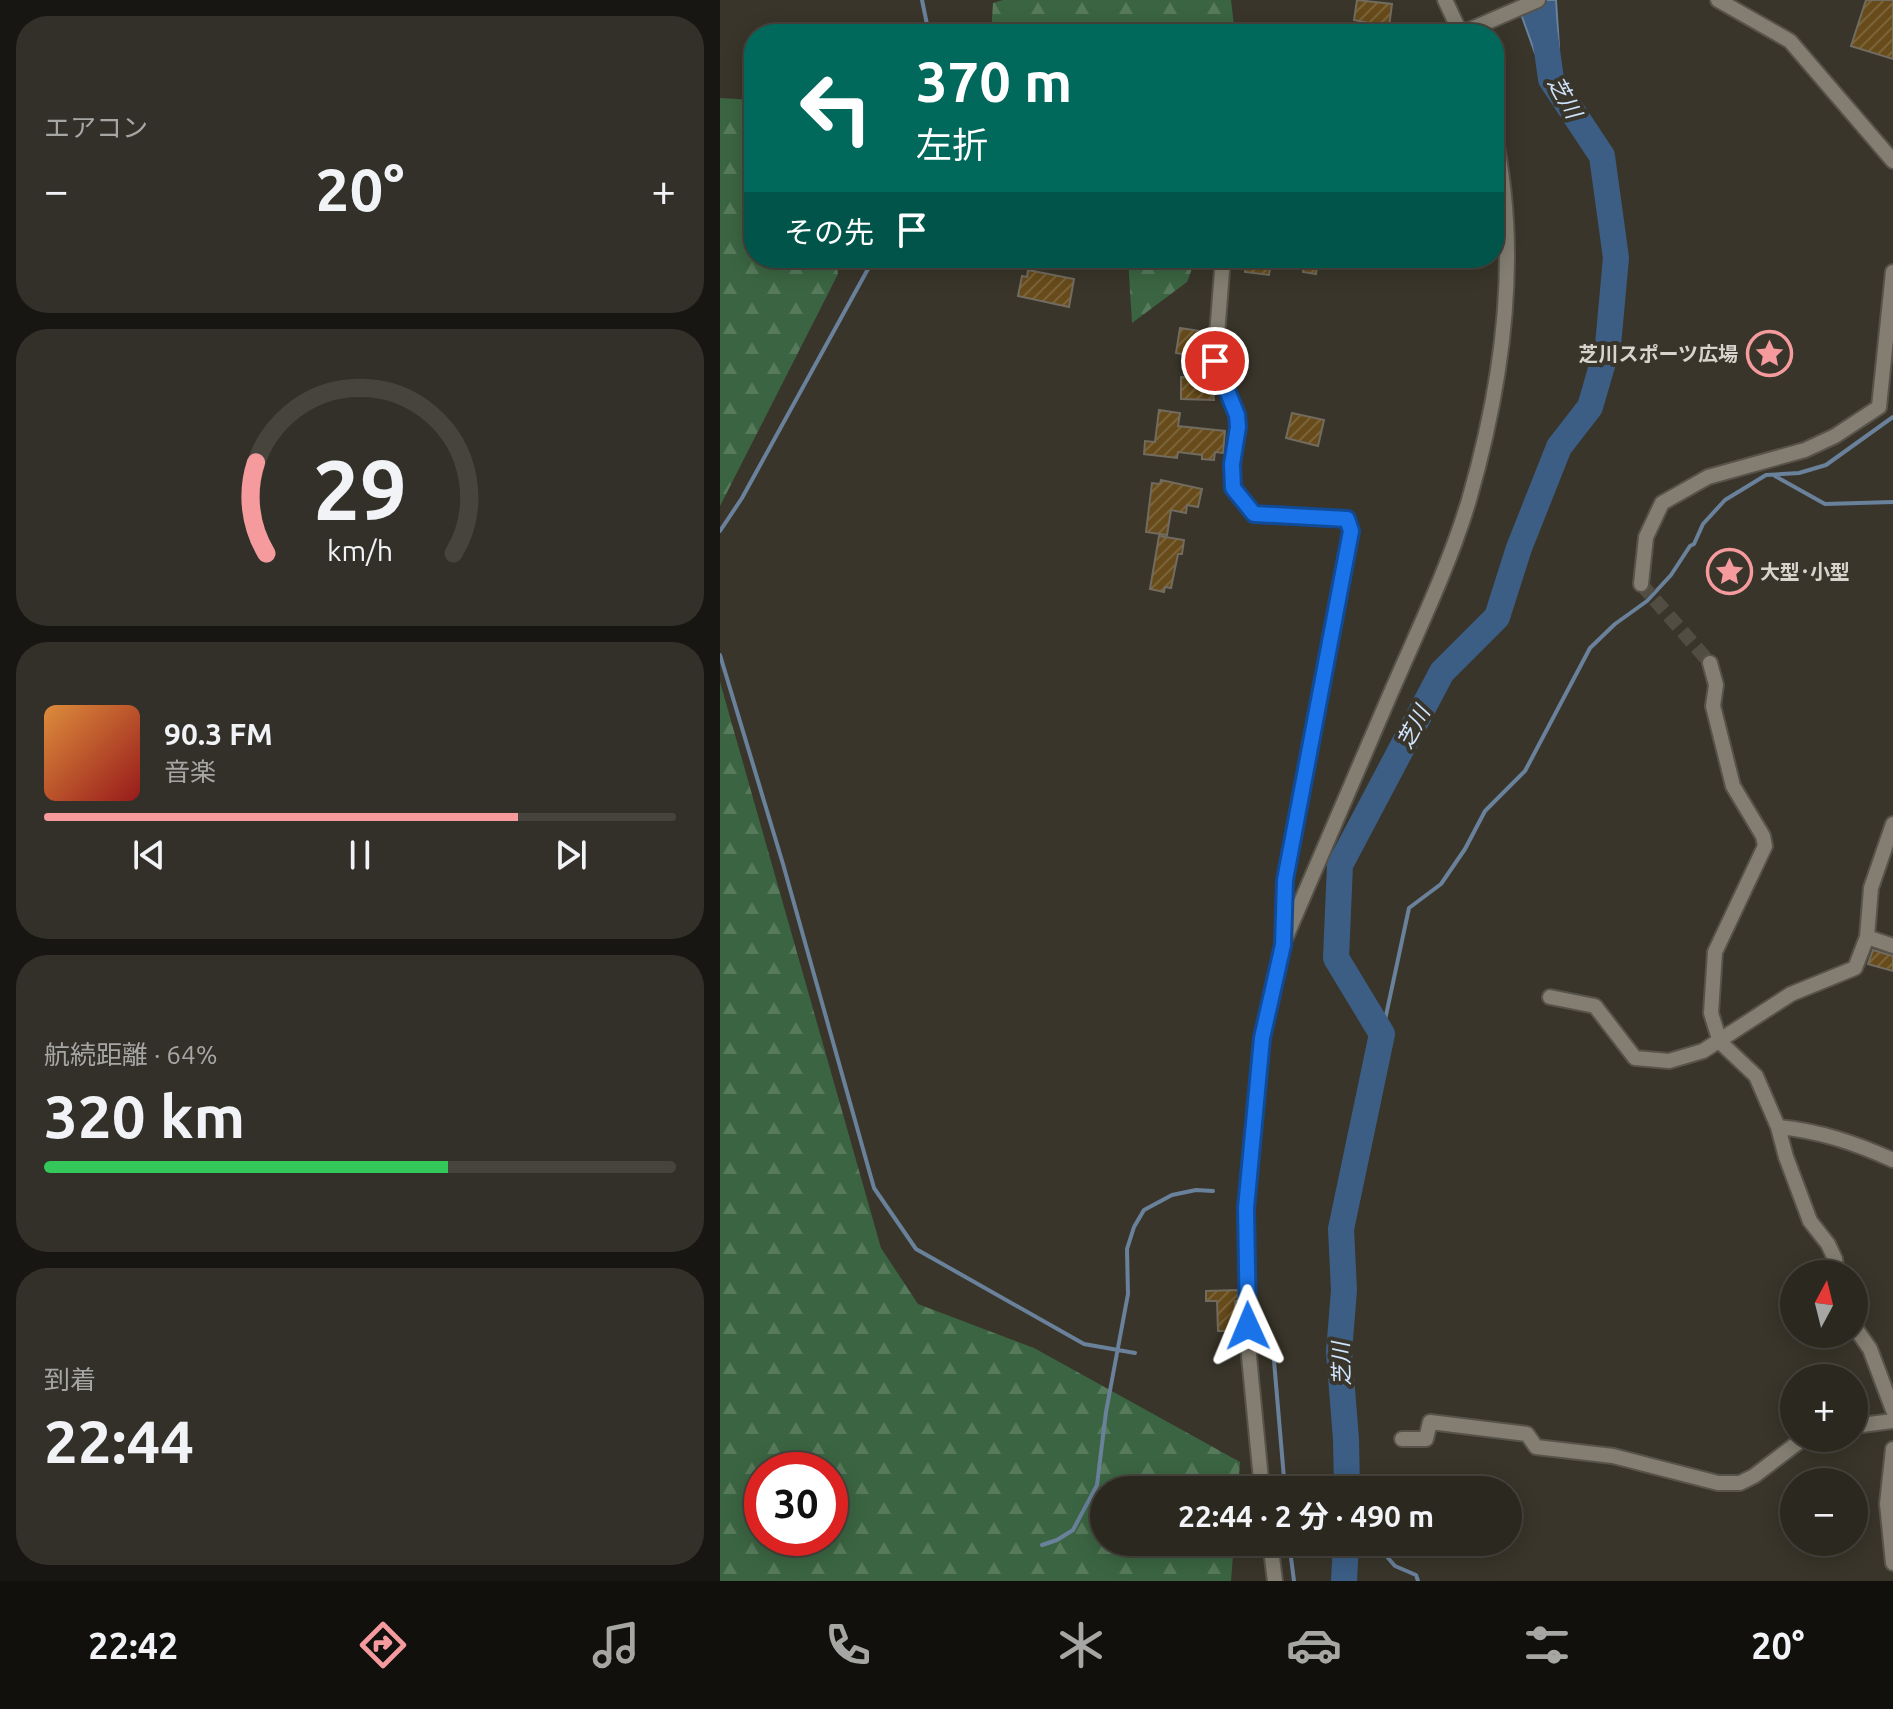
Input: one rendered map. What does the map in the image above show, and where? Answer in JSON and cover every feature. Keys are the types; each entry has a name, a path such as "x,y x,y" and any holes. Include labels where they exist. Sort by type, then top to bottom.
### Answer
{"street":[{"path":"1445,0 1456,24"},
{"path":"1481,24 1538,0"},
{"path":"1718,0 1790,41 1893,161"},
{"path":"1261,1476 1249,1356 1246,1208 1262,1038 1283,945 1469,501 1490,411 1507,298 1504,205"},
{"path":"1222,268 1215,361 1237,415 1233,488 1254,514 1347,519 1351,531 1285,880 1283,945"},
{"path":"1641,584 1646,537 1662,503 1708,477 1815,445 1835,436 1879,407 1893,272"},
{"path":"1710,663 1716,685 1713,706 1733,786 1763,836 1765,846 1715,952 1711,1013 1720,1042 1756,1076 1778,1127 1810,1221 1828,1244 1835,1260"},
{"path":"1550,997 1595,1006 1635,1058 1669,1061 1703,1051 1791,994 1855,968 1867,937 1871,888 1893,824"},
{"path":"1867,937 1893,946"},
{"path":"1778,1127 1812,1130 1850,1141 1893,1160"},
{"path":"1868,1346 1893,1410"},
{"path":"1868,1424 1893,1421"},
{"path":"1402,1439 1426,1439 1430,1422 1527,1434 1536,1447 1613,1456 1718,1483 1740,1483 1786,1452"},
{"path":"1893,1449 1887,1504 1893,1563"},
{"path":"1272,1556 1275,1581"}],"green space":[{"path":"1003,0 1231,0 1234,24 992,24 993,3"},
{"path":"720,98 744,99 744,268 837,268 838,274 720,506"},
{"path":"1129,268 1192,268 1187,282 1132,323"},
{"path":"720,682 881,1248 918,1304 1034,1348 1240,1462 1239,1476 1090,1476 1090,1556 1233,1556 1231,1581 720,1581"}],"water":[{"path":"1516,0 1556,0 1559,47 1535,53"}],"building":[{"path":"1357,0 1392,4 1389,24 1354,20"},
{"path":"1866,0 1893,0 1893,59 1851,46"},
{"path":"1246,268 1270,268 1269,275 1245,272"},
{"path":"1304,268 1317,268 1316,274 1303,272"},
{"path":"1028,270 1074,279 1069,307 1018,296 1022,276 1027,277"},
{"path":"1180,328 1207,332 1206,344 1190,342 1188,355 1176,353"},
{"path":"1181,377 1211,378 1214,400 1181,399"},
{"path":"1159,410 1180,413 1178,426 1225,431 1223,453 1215,452 1214,460 1178,452 1177,458 1144,454 1145,441 1155,442"},
{"path":"1292,413 1324,420 1318,446 1286,438"},
{"path":"1161,480 1202,489 1198,507 1187,505 1186,513 1171,510 1167,535 1146,532 1152,483 1160,484"},
{"path":"1159,536 1184,540 1171,588 1165,587 1164,592 1150,589"},
{"path":"1873,950 1893,956 1893,971 1868,964"},
{"path":"1238,1290 1238,1301 1235,1301 1236,1331 1218,1331 1217,1301 1206,1301 1206,1291"}],"waterway":[{"path":"922,0 927,24"},
{"name":"芝川","path":"1347,1476 1339,1352 1344,1290 1341,1229 1382,1034 1336,958 1340,865 1442,672 1497,617 1519,548 1559,447 1590,407 1608,345 1616,258 1602,156 1551,79 1542,15"},
{"path":"720,531 742,498 868,268"},
{"path":"1382,1034 1409,908 1441,884 1465,849 1485,811 1525,771 1590,648 1615,624 1647,601 1671,575 1694,544 1703,524 1725,500 1766,475 1799,473 1826,465 1893,417"},
{"path":"1775,476 1825,504 1893,502"},
{"path":"720,655 783,864 874,1188 916,1249 1084,1344 1135,1353"},
{"path":"1042,1545 1073,1530 1097,1485 1106,1412 1128,1294 1127,1249 1134,1227 1144,1210 1172,1195 1196,1190 1213,1191"},
{"path":"1273,1349 1284,1476"},
{"path":"1291,1556 1294,1581"},
{"name":"芝川","path":"1344,1581 1345,1556"},
{"path":"1386,1556 1395,1566 1416,1575 1418,1581"}],"tunnel":[{"path":"1641,584 1710,663"}],"place":[{"name":"芝川スポーツ広場","path":"1769,354"},
{"name":"大型･小型","path":"1729,572"}],"route":[{"path":"1215,361 1237,415 1233,488 1254,514 1347,519 1351,531 1285,880 1283,945 1262,1038 1246,1208 1248,1326"}]}
